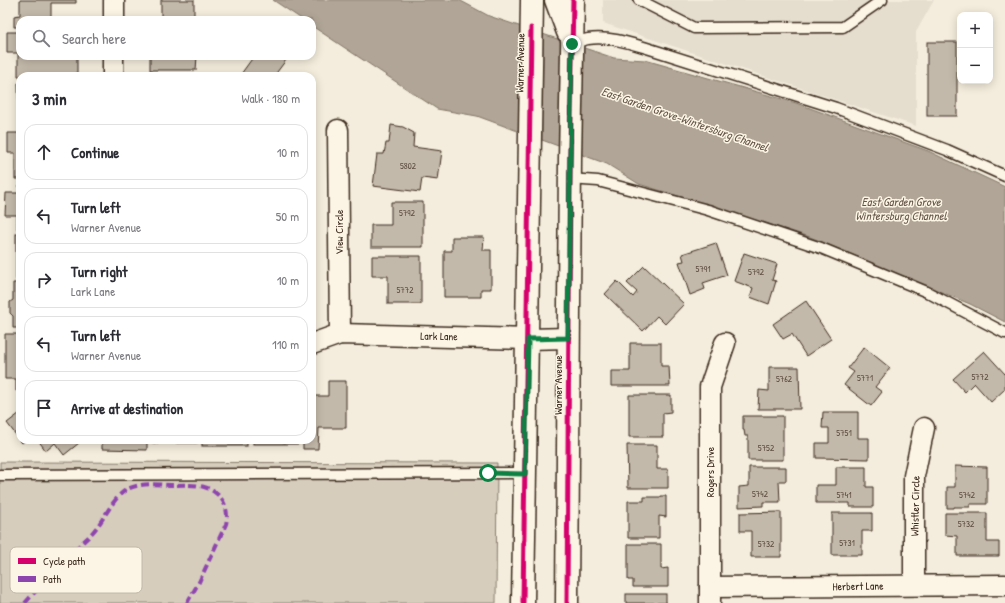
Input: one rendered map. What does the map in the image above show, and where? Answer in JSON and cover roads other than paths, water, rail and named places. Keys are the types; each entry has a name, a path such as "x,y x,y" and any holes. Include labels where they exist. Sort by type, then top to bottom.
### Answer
{"main road":[{"name":"Warner Avenue","path":"523,603 532,0"},
{"path":"556,0 572,44"},
{"name":"Warner Avenue","path":"567,603 569,179 572,0"}],"street":[{"path":"114,0 114,16"},
{"path":"113,60 113,72"},
{"name":"View Circle","path":"338,130 340,334"},
{"name":"Lark Lane","path":"316,343 340,334 528,339 568,338"},
{"name":"Rogers Drive","path":"710,595 710,387 725,343"},
{"name":"Whistler Circle","path":"914,585 914,476 924,428"},
{"name":"Herbert Lane","path":"710,595 914,585 1005,585"}],"lane":[{"path":"639,0 694,28 843,27 882,0"},
{"path":"572,44 587,39 609,39 624,41 650,48 836,108 947,150 1005,176"},
{"path":"569,179 598,181 708,210 822,248 926,292 1005,333"},
{"path":"0,474 525,474"}],"water":[{"name":"East Garden Grove Wintersburg Channel","path":"273,0 459,0 489,16 614,58 645,60 796,103 928,151 1005,187 1005,322 970,304 810,237 639,184 607,164 477,116 437,109 316,29 316,16 297,16"}],"water label":[{"name":"East Garden Grove-Wintersburg Channel","path":"685,119"}]}
